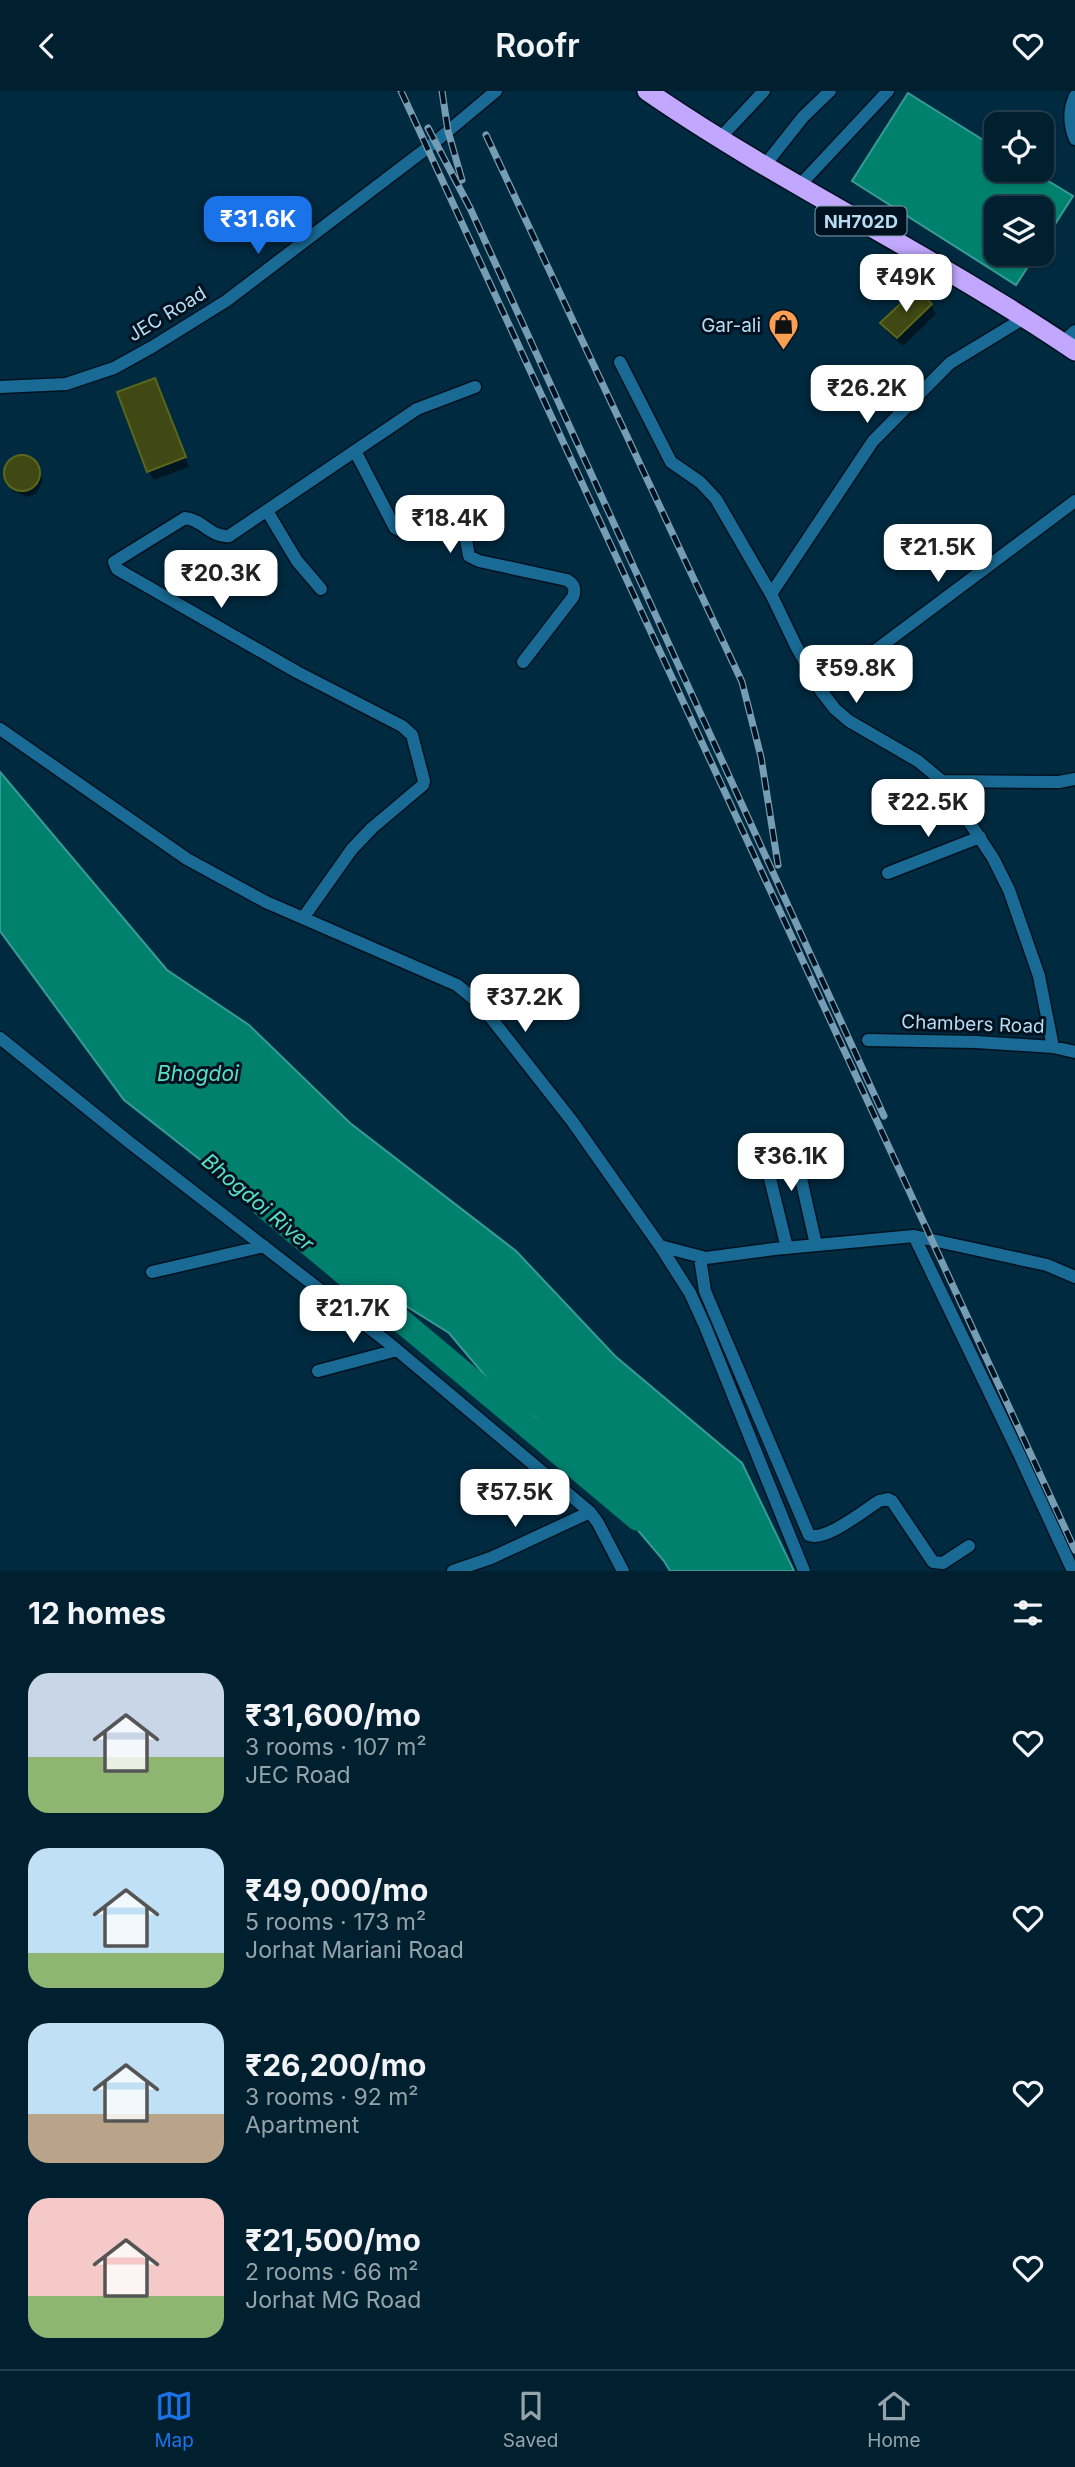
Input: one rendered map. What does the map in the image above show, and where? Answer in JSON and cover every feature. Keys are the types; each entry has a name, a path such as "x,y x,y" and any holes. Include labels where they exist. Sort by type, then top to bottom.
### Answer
{"highway":[{"name":"NH702D","path":"648,91 799,186 943,267 1024,318 1071,342"}],"street":[{"name":"JEC Road","path":"0,387 66,384 114,368 152,347 226,301 435,142 496,91"},
{"path":"720,138 764,91"},
{"path":"765,165 803,117 830,91"},
{"path":"799,186 888,91"},
{"path":"1075,96 1069,125 1075,139"},
{"path":"771,594 873,441 950,363 1024,318"},
{"path":"620,362 671,462 710,492 771,594 821,691 849,721 918,761 942,781 980,837 1000,870 1018,916 1039,977 1053,1047"},
{"path":"303,918 359,842 423,785 412,735 402,726 237,639 117,569 114,562 185,518 199,521 218,536 235,533 417,409 475,387"},
{"path":"355,451 398,531 408,532 456,506 461,512 469,556 479,561 572,583 575,591 573,597 523,662"},
{"path":"821,691 1075,502"},
{"path":"267,511 294,557 321,589"},
{"path":"0,729 187,859 266,902 457,985 470,994 572,1121 660,1246 698,1308 804,1571"},
{"path":"942,781 1059,782 1075,779"},
{"path":"888,873 980,837"},
{"path":"0,1038 67,1094 397,1350 590,1512 623,1571"},
{"name":"Chambers Road","path":"868,1040 976,1042 1053,1047 1075,1052"},
{"path":"793,1143 816,1245"},
{"path":"762,1146 787,1248"},
{"path":"660,1246 700,1258 914,1235 1047,1265 1075,1277"},
{"path":"914,1235 1073,1571"},
{"path":"152,1272 264,1246"},
{"path":"700,1258 705,1291 808,1535 823,1536 879,1501 888,1499 933,1562 943,1563 970,1546"},
{"path":"318,1371 397,1350"},
{"path":"453,1571 491,1558 590,1512"}],"water":[{"path":"908,93 984,140 984,182 1050,182 1073,196 1054,226 1054,196 984,196 984,265 852,181"},
{"path":"986,266 1028,266 1016,285"},
{"name":"Bhogdoi","path":"0,772 167,970 249,1025 350,1123 516,1251 615,1356 742,1463 794,1571 670,1571 569,1449 534,1417 502,1396 449,1333 263,1209 124,1100 0,931"}],"building":[{"path":"916,289 932,304 897,338 880,323"},
{"path":"155,378 186,457 147,472 117,392"},
{"path":"22,455 35,460 40,473 35,486 22,491 9,486 4,473 9,460"}],"waterway":[{"name":"Bhogdoi River","path":"263,1205 638,1519"}],"railway":[{"path":"401,91 1075,1550"},
{"path":"442,91 448,131 462,180"},
{"path":"428,128 470,208 884,1116"},
{"path":"486,135 742,682 761,757 778,865"}],"place":[{"name":"Gar-ali","path":"784,352"}]}
